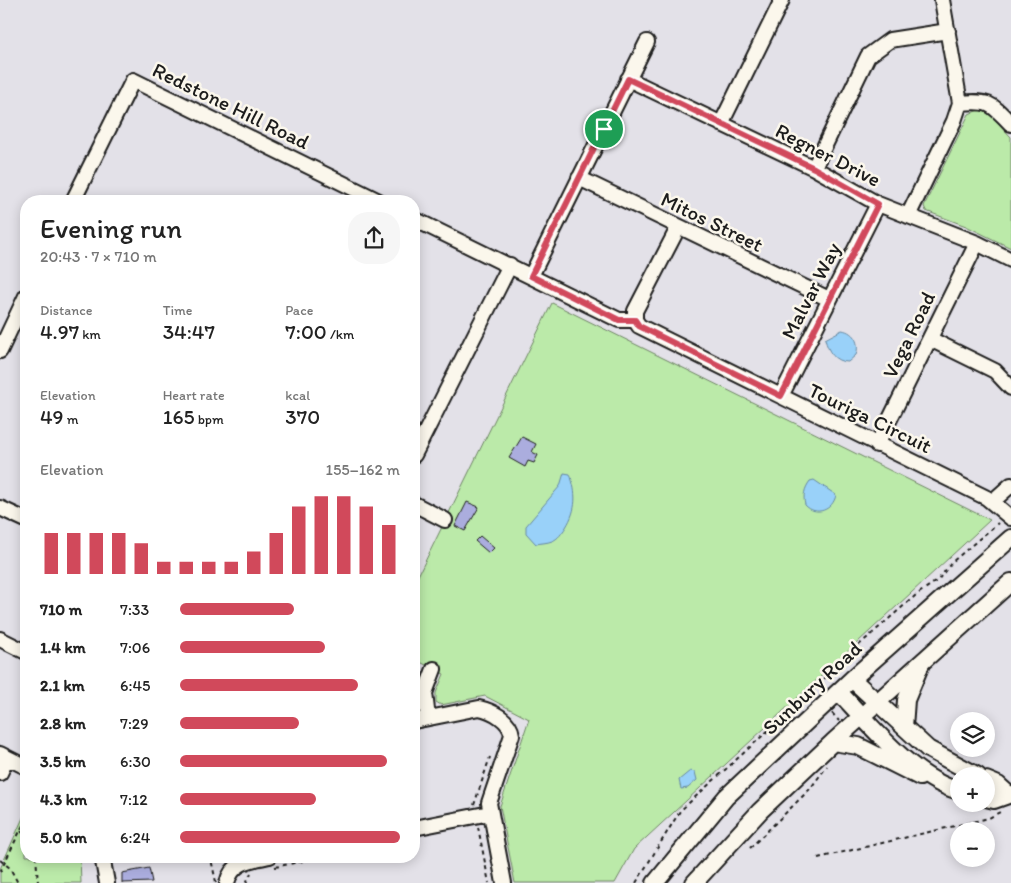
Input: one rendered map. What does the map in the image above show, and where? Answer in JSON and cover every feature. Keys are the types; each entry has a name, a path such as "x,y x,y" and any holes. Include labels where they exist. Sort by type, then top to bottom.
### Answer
{"main road":[{"name":"Sunbury Road","path":"655,883 726,797 852,679 1011,538"},
{"path":"694,883 760,811 923,659 1011,582"},
{"path":"904,727 906,700 923,659"},
{"path":"852,679 928,749 957,767"},
{"path":"839,692 927,778"},
{"path":"833,742 858,746 916,776 927,778 950,787"},
{"path":"995,784 1010,794"},
{"path":"995,800 1010,794"}],"street":[{"path":"721,124 782,0"},
{"path":"908,216 954,121 960,102 942,0"},
{"path":"814,168 868,56 890,40 948,31"},
{"path":"531,276 647,42"},
{"name":"Regner Drive","path":"628,79 814,168 878,204 977,243 1011,260"},
{"name":"Redstone Hill Road","path":"76,195 133,80 367,195"},
{"path":"960,102 986,102 993,105 1011,124"},
{"name":"Mitos Street","path":"579,178 678,228 829,300"},
{"name":"Malvar Way","path":"781,396 878,204"},
{"path":"420,221 619,320 635,320 635,311 678,228"},
{"name":"Vega Road","path":"877,445 977,243"},
{"path":"420,443 510,265"},
{"path":"0,350 20,308"},
{"name":"Touriga Circuit","path":"635,320 639,326 993,501 1009,516"},
{"path":"930,340 995,371 1011,388"},
{"path":"993,501 1011,485"},
{"path":"420,507 445,520"},
{"path":"0,508 20,517"},
{"path":"0,639 20,649"},
{"path":"428,718 425,693 434,669"},
{"path":"420,720 479,708 489,710 510,725 512,735 483,814 504,883"},
{"path":"0,773 4,756 20,764"},
{"path":"420,827 483,814"},
{"path":"103,863 107,883"},
{"path":"227,883 232,873 241,863"}],"path":[{"path":"636,883 680,811 817,686 851,652 916,595 938,580 952,562 1009,516"},
{"path":"817,686 819,698 847,729"},
{"path":"490,757 474,804 483,814 490,883"},
{"path":"750,848 810,789 833,760"},
{"path":"818,858 990,818 998,814 1010,794"},
{"path":"0,872 20,831"},
{"path":"0,860 5,862 18,883"},
{"path":"37,863 38,883"},
{"path":"212,863 216,883"},
{"path":"246,883 253,871"}],"green space":[{"path":"981,109 988,112 1011,137 1011,248 966,226 926,211 924,206 969,114"},
{"path":"552,303 990,520 634,849 615,883 515,883 500,806 529,719 485,696 441,705 436,702 436,693 444,674 420,662 420,572"},
{"path":"20,824 20,863 80,863 81,883 0,883 0,869"}],"water":[{"path":"842,330 850,333 857,343 856,355 848,362 843,362 832,355 825,339"},
{"path":"564,473 570,474 575,495 574,508 570,520 556,539 536,544 526,533 526,526 560,486"},
{"path":"814,480 836,495 831,505 824,510 814,511 805,505 805,490 810,481"},
{"path":"690,771 695,772 697,780 688,788 681,789 679,780"}],"building":[{"path":"522,437 536,444 532,452 538,455 534,463 528,461 525,467 509,458"},
{"path":"467,502 479,507 465,531 455,526"},
{"path":"480,536 494,548 489,553 475,541"},
{"path":"149,868 152,882 122,883 122,873"}],"route":[{"path":"628,79 814,168 878,204 781,396 639,326 635,320 619,320 531,276 604,129 628,79"}]}
